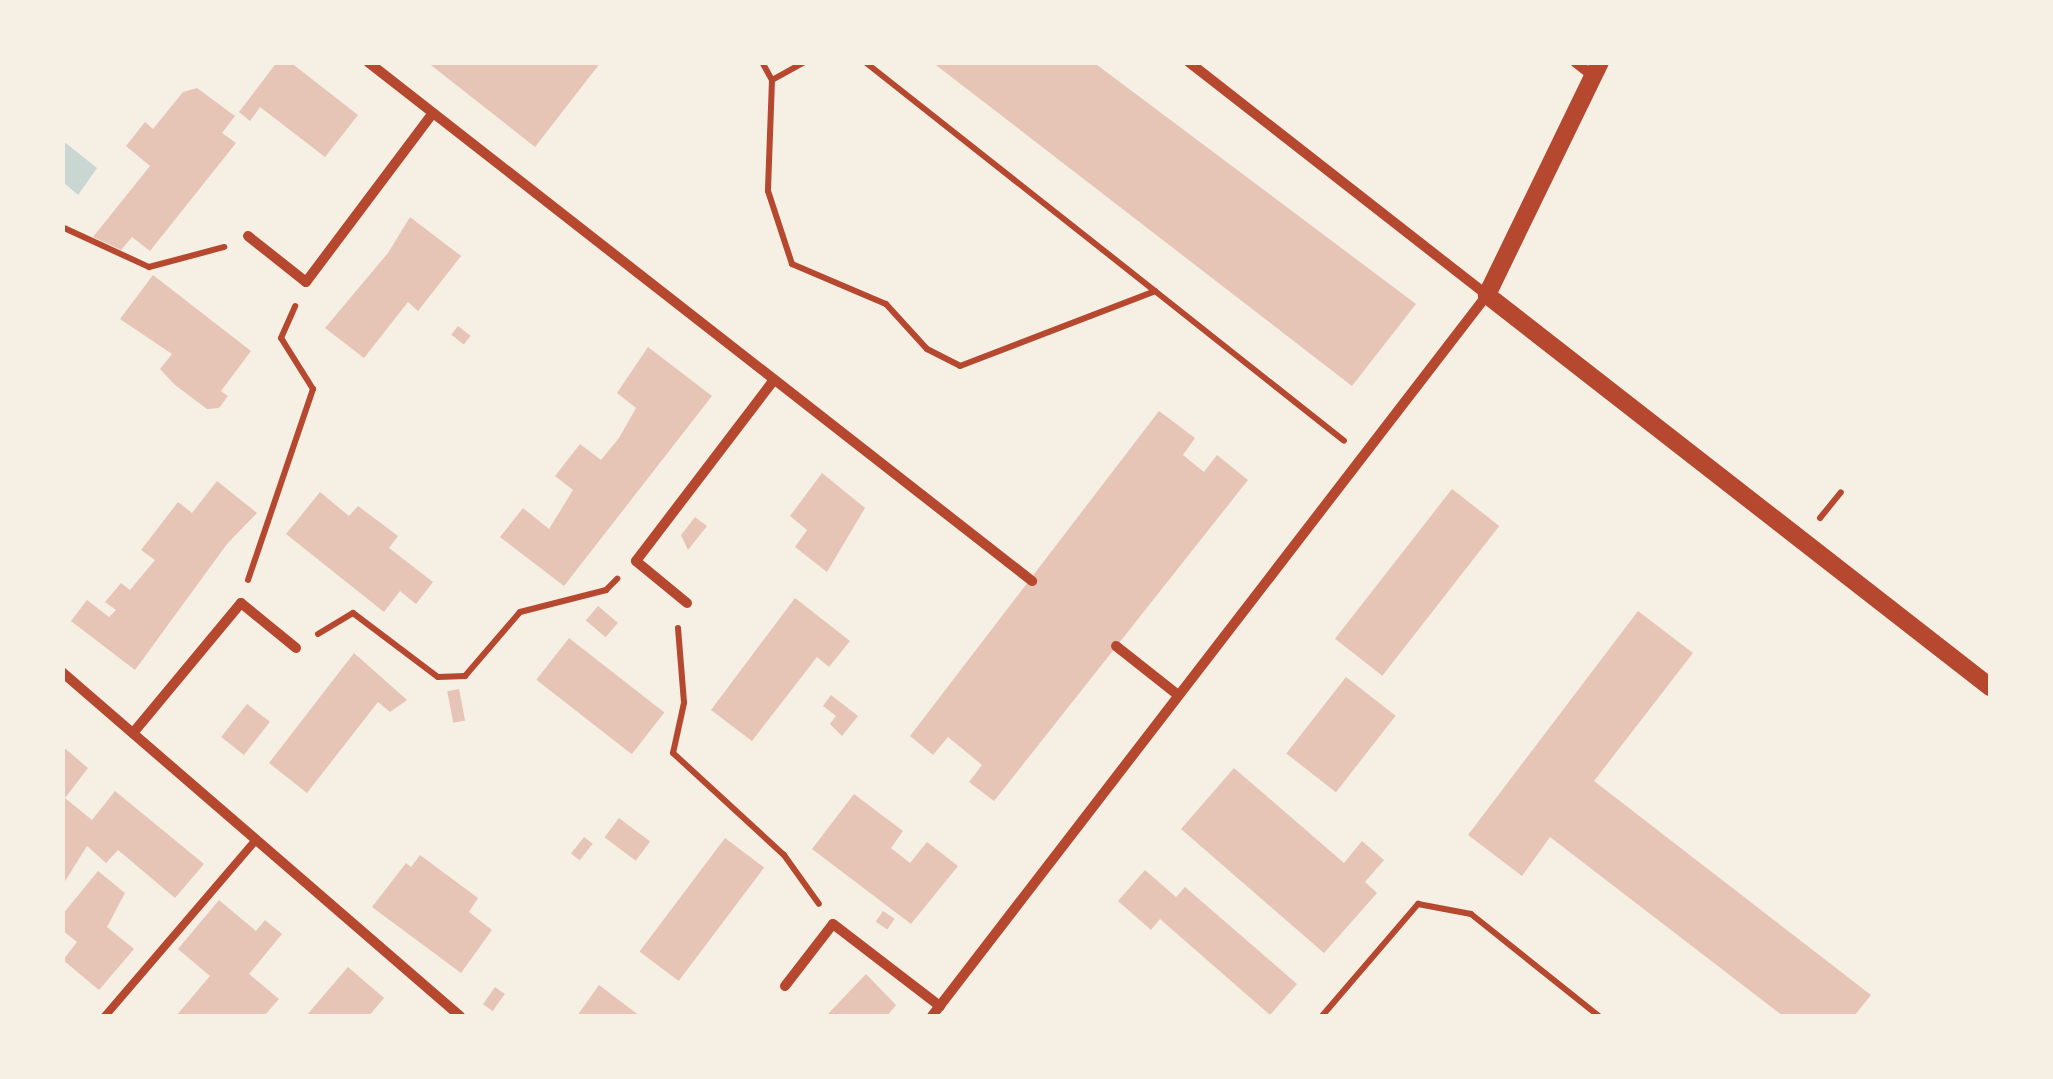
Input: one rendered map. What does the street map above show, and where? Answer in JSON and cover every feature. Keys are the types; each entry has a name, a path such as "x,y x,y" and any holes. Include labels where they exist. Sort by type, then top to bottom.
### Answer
{"street":[{"path":"368,62 1032,582"},
{"path":"1190,62 1990,687"},
{"path":"932,1016 1487,295 1597,70 1575,62"},
{"path":"248,236 306,282 433,113"},
{"path":"687,603 636,562 774,380"},
{"path":"133,733 241,603 296,648"},
{"path":"1116,646 1178,695"},
{"path":"62,672 460,1016"},
{"path":"785,986 833,924 940,1006"}],"lane":[{"path":"105,1016 256,840"}],"path":[{"path":"762,62 772,80 768,190 792,264 886,304 927,348 960,366 1155,292"},
{"path":"772,80 805,62"},
{"path":"865,62 1361,457"},
{"path":"62,228 149,267 202,257 248,236"},
{"path":"241,603 312,389 281,338 306,282"},
{"path":"296,648 353,613 438,676 465,676 520,612 606,590 636,562"},
{"path":"687,603 678,631 684,703 673,753 784,856 833,924"},
{"path":"1322,1016 1418,904 1470,914 1598,1016"}],"shaded area":[{"path":"63,141 97,168 78,195 63,182"}],"building":[{"path":"277,62 290,62 358,115 325,157 260,107 250,121 239,112"},
{"path":"427,62 601,62 535,147"},
{"path":"932,62 1093,62 1416,304 1352,386"},
{"path":"197,88 235,116 222,133 236,143 150,251 132,237 121,250 93,237 150,166 126,146 145,122 153,129 183,92"},
{"path":"410,217 461,256 418,311 408,302 364,358 325,328 388,253"},
{"path":"153,275 251,351 221,391 228,396 219,408 207,409 175,385 160,369 172,354 120,319"},
{"path":"458,326 471,336 464,345 451,335"},
{"path":"648,347 712,396 564,586 500,537 523,508 549,529 573,490 555,476 580,444 601,460 619,438 636,408 617,393"},
{"path":"1159,411 1195,438 1183,455 1204,472 1217,455 1248,480 994,801 969,782 982,765 948,737 933,755 910,736"},
{"path":"822,473 865,508 827,572 795,547 807,530 790,516"},
{"path":"217,481 257,513 227,544 135,670 71,621 87,600 109,617 116,610 105,602 121,583 130,590 155,560 141,550 178,502 192,513"},
{"path":"1452,489 1499,526 1382,676 1335,639"},
{"path":"320,492 349,516 358,506 398,536 389,548 433,582 416,604 400,591 384,612 286,534"},
{"path":"695,517 707,526 688,550 681,535"},
{"path":"795,598 850,641 829,667 817,657 752,741 711,710"},
{"path":"598,606 618,623 606,637 586,621"},
{"path":"1638,611 1693,653 1594,781 1871,995 1854,1016 1783,1016 1550,837 1522,876 1468,835"},
{"path":"569,638 664,712 632,754 536,680"},
{"path":"354,653 407,700 390,712 378,702 307,793 269,763"},
{"path":"1346,677 1396,716 1336,792 1286,753"},
{"path":"459,689 465,720 453,723 447,691"},
{"path":"831,695 858,716 842,736 830,724 836,716 823,706"},
{"path":"247,704 270,722 244,755 221,737"},
{"path":"62,746 88,768 65,798 92,820 115,791 204,864 175,898 118,850 106,863 87,846 62,886"},
{"path":"1234,768 1344,863 1362,841 1384,860 1365,882 1377,893 1324,953 1181,829"},
{"path":"854,794 903,831 891,848 910,863 927,842 958,866 911,924 812,849"},
{"path":"619,818 650,841 636,861 605,837"},
{"path":"584,837 593,844 580,860 571,854"},
{"path":"725,838 764,867 679,981 640,951"},
{"path":"420,855 478,898 469,912 492,930 461,973 372,907 406,863 411,867"},
{"path":"1145,870 1176,897 1185,887 1297,984 1270,1015 1160,919 1151,930 1118,901"},
{"path":"98,871 125,893 107,927 134,949 99,990 63,960 77,942 62,930 62,915"},
{"path":"219,900 256,931 265,920 282,934 249,974 279,999 264,1016 176,1016 210,976 178,949"},
{"path":"883,911 895,919 887,930 876,922"},
{"path":"348,967 384,998 369,1016 306,1016"},
{"path":"866,974 896,1005 887,1016 826,1016"},
{"path":"599,985 640,1016 577,1016"},
{"path":"495,987 505,994 493,1011 483,1004"}]}
